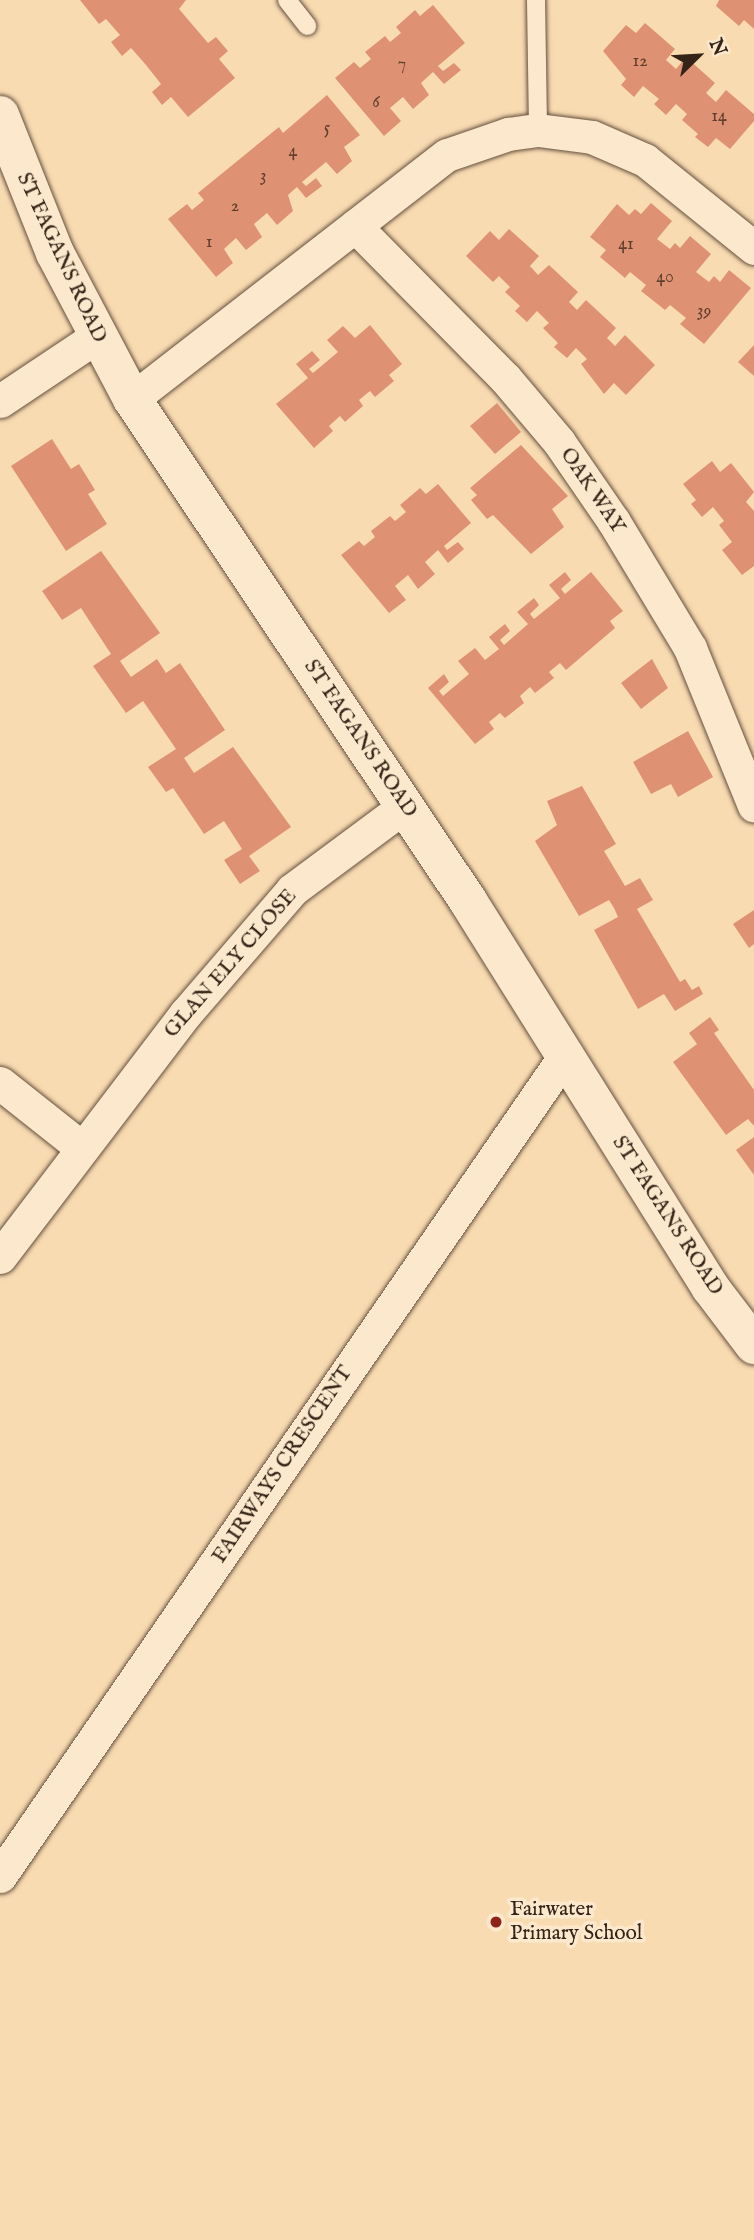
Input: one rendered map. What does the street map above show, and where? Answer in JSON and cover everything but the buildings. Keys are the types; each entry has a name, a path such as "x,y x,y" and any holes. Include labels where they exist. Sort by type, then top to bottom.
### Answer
{"street":[{"name":"ST FAGANS ROAD","path":"0,115 52,248 96,337 132,399 405,806 566,1054 710,1287 754,1345"},
{"path":"132,399 447,155 508,134 538,130 592,137 645,160 754,248"},
{"name":"OAK WAY","path":"355,226 505,378 559,442 614,522 690,648 754,806"},
{"path":"0,401 96,337"},
{"name":"GLAN ELY CLOSE","path":"0,1257 186,1013 292,890 405,806"},
{"name":"FAIRWAYS CRESCENT","path":"0,1876 566,1054"},
{"path":"0,1083 82,1148"}],"lane":[{"path":"287,0 307,26"},
{"path":"536,0 538,130"}],"place":[{"name":"Fairwater Primary School","path":"496,1922"}]}
